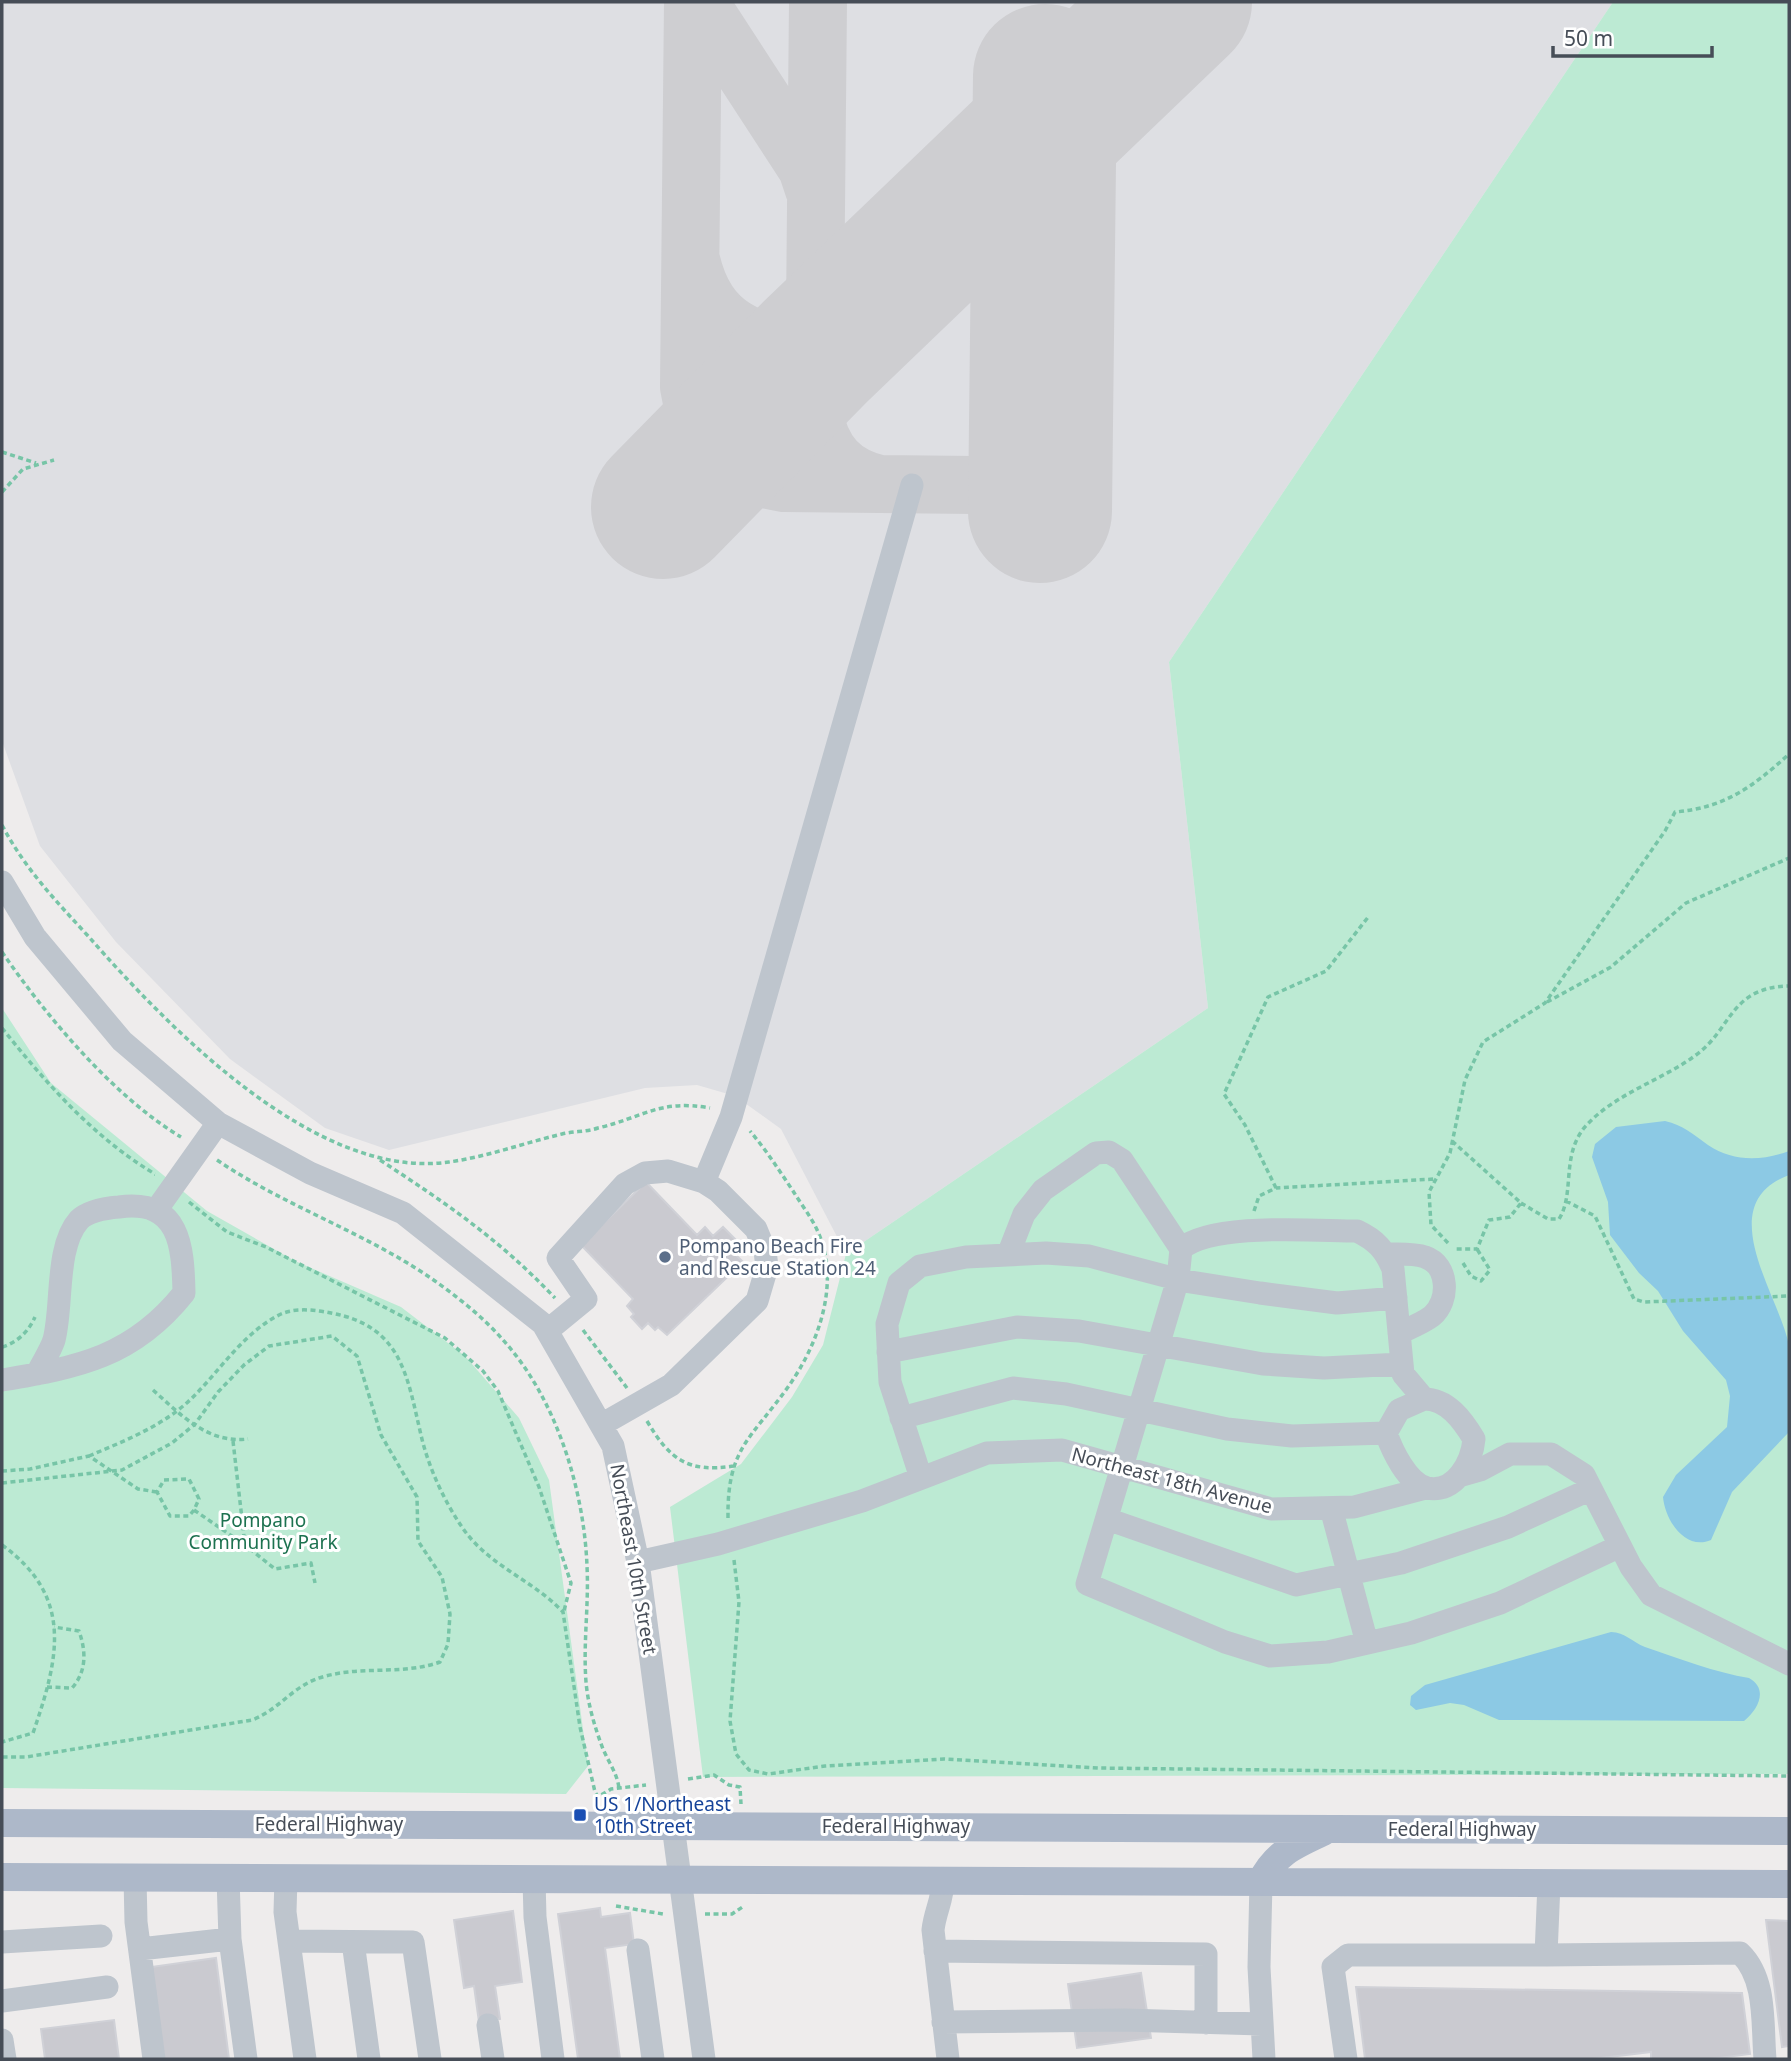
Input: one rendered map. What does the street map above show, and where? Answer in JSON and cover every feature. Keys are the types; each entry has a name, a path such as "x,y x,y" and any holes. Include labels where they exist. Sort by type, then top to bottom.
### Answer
{"main road":[{"name":"Federal Highway","path":"2,1823 1789,1831"},
{"path":"1261,1882 1270,1863 1283,1851 1329,1829"},
{"path":"1758,1884 1789,1870"},
{"path":"2,1877 1789,1884"}],"street":[{"path":"704,1182 731,1117 912,485"},
{"name":"Northeast 10th Street","path":"2,882 35,937 122,1041 218,1123 310,1173 403,1213 543,1324 613,1446 638,1562 704,2059"},
{"path":"157,1209 159,1182 200,1149 218,1123"},
{"path":"1008,1255 1024,1214 1043,1190 1096,1153 1110,1152 1122,1160 1181,1249 1178,1279 1087,1584 1225,1642 1270,1656 1328,1652 1411,1633 1500,1603 1620,1546"},
{"path":"547,1331 586,1299 558,1258 625,1184 645,1173 668,1171 704,1182 726,1197 736,1212 756,1229 768,1267 757,1301 671,1385 601,1425"},
{"path":"2,1380 37,1374 84,1364 139,1338 158,1323 184,1293 179,1243 168,1220 157,1209 132,1205 105,1208 81,1218 69,1234 53,1342 37,1374"},
{"path":"1181,1249 1205,1238 1246,1230 1357,1231 1374,1240 1387,1254 1393,1269 1403,1374 1424,1399"},
{"path":"1387,1254 1426,1257 1437,1265 1445,1293 1441,1306 1432,1316 1398,1333"},
{"path":"921,1478 890,1382 887,1324 899,1283 920,1266 966,1257 1089,1256 1178,1279 1337,1303 1396,1298"},
{"path":"888,1352 1017,1327 1079,1331 1156,1347 1263,1364 1337,1368 1401,1364"},
{"path":"901,1418 1013,1388 1066,1394 1227,1429 1292,1436 1386,1433"},
{"path":"1510,1454 1498,1446 1474,1438 1438,1399 1424,1399 1399,1410 1386,1433 1392,1450 1412,1478 1426,1488 1449,1483 1510,1454 1551,1454 1584,1475 1620,1546 1651,1595 1789,1664"},
{"path":"1459,1476 1473,1452 1474,1438"},
{"name":"Northeast 18th Avenue","path":"638,1562 732,1539 862,1501 987,1453 1062,1450 1271,1509 1353,1507 1426,1488"},
{"path":"1107,1519 1296,1585 1401,1563 1507,1527 1591,1489"},
{"path":"1331,1508 1367,1643"},
{"path":"135,1878 139,1950 154,2059"},
{"path":"228,1878 230,1939 246,2059"},
{"path":"286,1878 289,1941 305,2059"},
{"path":"534,1879 553,2059"},
{"path":"943,1880 943,1899 934,1917 933,1930 948,2059"},
{"path":"1261,1882 1259,1967 1264,2059"},
{"path":"1546,1955 1549,1883"},
{"path":"2,1942 101,1936"},
{"path":"139,1950 230,1939"},
{"path":"289,1941 413,1942 430,2059"},
{"path":"353,1942 369,2059"},
{"path":"638,1950 653,2059"},
{"path":"934,1951 1206,1954 1206,2023"},
{"path":"1346,2059 1333,1967 1348,1955 1740,1953 1750,1962 1758,1981 1765,2059"},
{"path":"2,2001 107,1987"},
{"path":"943,2022 1262,2024"},
{"path":"488,2025 493,2059"},
{"path":"2,2040 5,2059"}],"path":[{"path":"2,452 37,463"},
{"path":"2,492 23,469 54,460"},
{"path":"1545,1003 1675,812 1703,810 1734,797 1762,779 1789,754"},
{"path":"2,825 20,859 172,1027 214,1065 294,1119 337,1143 379,1159 411,1164 449,1162 566,1133 594,1130 623,1122 654,1108 683,1104 712,1109 742,1122 767,1150 818,1233 827,1269 824,1311 812,1350 789,1387 740,1449 728,1483 739,1602 730,1721 736,1754 749,1770 768,1774 825,1766 944,1759 1112,1769 1789,1776"},
{"path":"1477,1249 1490,1270 1480,1281 1471,1276 1455,1250 1431,1225 1429,1192 1450,1153 1465,1080 1483,1042 1545,1003 1611,967 1686,903 1789,859"},
{"path":"1276,1188 1245,1125 1224,1094 1268,997 1326,971 1369,916"},
{"path":"2,952 50,1015 101,1070 169,1130 249,1182 379,1247 434,1280 488,1325 523,1366 543,1400 574,1484 587,1561 586,1684 592,1717 604,1751 617,1774 619,1788"},
{"path":"1452,1141 1521,1203 1548,1219 1559,1219 1566,1201 1567,1164 1584,1129 1619,1100 1698,1054 1735,1007 1769,986 1789,986"},
{"path":"2,1028 55,1091 87,1122 159,1182 227,1232 266,1247 314,1274 403,1314 445,1338 483,1371 498,1391 539,1487 571,1583 563,1612 580,1727 606,1826"},
{"path":"1246,1230 1259,1196 1276,1188 1435,1180"},
{"path":"1566,1201 1595,1216 1634,1299 1644,1302 1789,1296"},
{"path":"1477,1249 1489,1220 1510,1217 1521,1203"},
{"path":"1455,1250 1477,1249"},
{"path":"2,1471 30,1469 89,1456 161,1422 190,1401 249,1337 282,1313 316,1310 361,1321 388,1341 398,1357 412,1390 426,1451 451,1510 463,1530 478,1547 563,1612"},
{"path":"2,1347 13,1344 29,1329 38,1311"},
{"path":"2,1483 122,1470 172,1443 195,1424 218,1392 244,1365 269,1346 332,1336 357,1356 381,1435 417,1497 418,1541 442,1577 450,1614 448,1644 440,1662 423,1668 327,1675 299,1685 267,1715 252,1720 26,1757 2,1757"},
{"path":"153,1390 212,1437 233,1441 248,1439"},
{"path":"233,1441 245,1545"},
{"path":"89,1456 138,1489 156,1492"},
{"path":"189,1479 199,1499 189,1516 170,1516 156,1492 164,1480 189,1479"},
{"path":"194,1510 275,1569 311,1563 315,1583"},
{"path":"2,1545 26,1562 48,1594 54,1627 47,1687 33,1733 2,1742"},
{"path":"47,1687 72,1688 82,1677 85,1646 79,1631 54,1627"},
{"path":"598,1797 619,1788 714,1775 729,1785 740,1787 742,1826"},
{"path":"607,1879 607,1906 641,1909 651,1914 732,1914 748,1905 746,1879"}],"shaded area":[{"path":"2,2 1613,2 1169,662 1208,1008 846,1254 781,1129 735,1096 697,1085 645,1088 389,1150 325,1128 230,1059 116,942 40,846 2,741"}],"green space":[{"path":"1613,2 1789,2 1789,1774 703,1777 670,1507 741,1464 792,1397 823,1345 846,1254 1208,1008 1169,662"},
{"name":"Pompano Community Park","path":"2,1008 51,1083 207,1211 295,1261 401,1307 465,1356 519,1418 549,1480 588,1766 566,1794 2,1788"}],"water":[{"path":"1665,1121 1683,1127 1727,1155 1758,1158 1789,1151 1789,1175 1766,1188 1755,1206 1752,1228 1756,1251 1789,1345 1789,1432 1732,1492 1711,1540 1702,1542 1693,1541 1678,1531 1668,1515 1663,1497 1676,1475 1727,1427 1730,1396 1726,1380 1683,1331 1658,1291 1639,1273 1610,1235 1608,1202 1592,1157 1595,1144 1616,1127"},
{"path":"1611,1632 1684,1660 1749,1678 1759,1688 1760,1694 1754,1711 1744,1721 1499,1720 1464,1705 1450,1703 1416,1710 1410,1705 1411,1696 1425,1685"}],"building":[{"name":"Pompano Beach Fire and Rescue Station 24","path":"646,1182 697,1235 705,1227 713,1236 723,1227 740,1244 732,1251 743,1262 667,1335 658,1327 655,1330 648,1323 642,1329 631,1317 634,1314 627,1306 633,1299 581,1245"},
{"path":"600,1908 601,1917 630,1913 634,1944 605,1948 620,2059 578,2059 558,1914"},
{"path":"513,1911 522,1982 495,1986 500,2019 479,2022 474,1986 464,1988 454,1920"},
{"path":"1766,1920 1789,1921 1789,2046 1782,2047"},
{"path":"216,1958 229,2059 164,2059 151,1967"},
{"path":"1141,1973 1151,2038 1077,2048 1068,1984"},
{"path":"1356,1987 1742,1993 1750,2054 1711,2059 1651,2059 1651,2052 1593,2059 1365,2059"},
{"path":"114,2020 119,2059 45,2059 41,2029"}],"taxiway":[{"path":"693,2 689,387 699,426 717,454 745,472 784,483 975,485 1000,477 1019,462 1033,441 1041,416"},
{"path":"699,2 807,168 814,189"},
{"path":"818,2 814,415 822,441 835,460 854,475 879,484"},
{"path":"691,260 698,283 720,317 752,337 815,352"}],"runway":[{"path":"663,507 815,352 1180,2"},
{"path":"1040,511 1045,76"}],"place":[{"name":"Pompano Beach Fire and Rescue Station 24","path":"665,1257"},
{"name":"US 1/Northeast 10th Street","path":"580,1815"}]}
